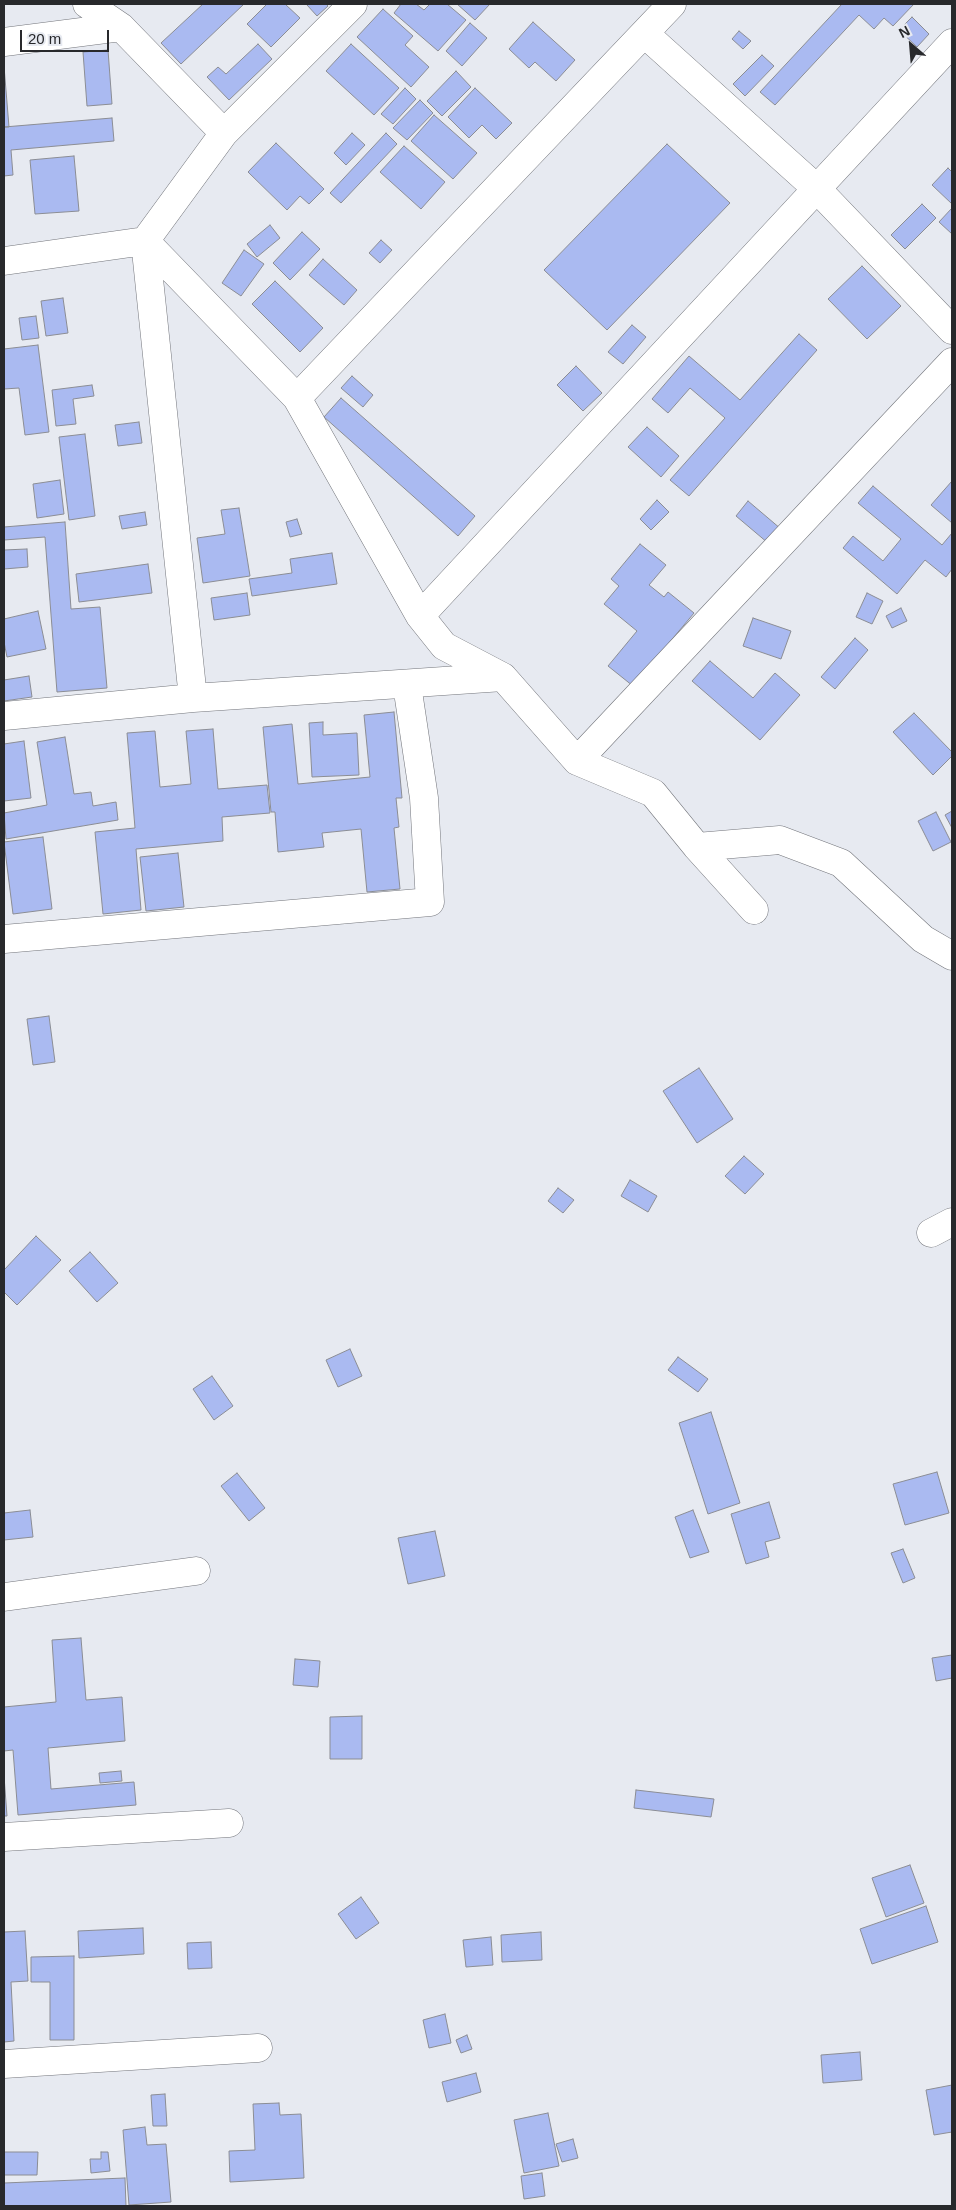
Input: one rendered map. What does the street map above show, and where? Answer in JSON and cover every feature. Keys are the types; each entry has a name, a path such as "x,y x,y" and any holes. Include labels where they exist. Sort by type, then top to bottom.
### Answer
{"street":[{"path":"87,4 120,27 224,133"},
{"path":"193,698 145,241 224,133 353,4"},
{"path":"297,398 672,4"},
{"path":"4,42 120,27"},
{"path":"645,34 816,188 952,330"},
{"path":"420,616 952,43"},
{"path":"145,241 297,398 420,616 444,646 503,677 577,761 652,793 696,847 754,910"},
{"path":"4,261 145,241"},
{"path":"577,761 952,362"},
{"path":"4,716 193,698 503,677"},
{"path":"4,939 430,902 424,798 407,685"},
{"path":"696,847 780,840 841,863 923,939 952,956"},
{"path":"4,1597 196,1571"},
{"path":"4,1837 230,1824"},
{"path":"4,2064 258,2048"}],"building":[{"path":"203,4 244,4 181,64 161,43"},
{"path":"267,4 285,4 300,18 271,47 247,24"},
{"path":"326,4 328,6 317,16 307,5"},
{"path":"401,4 416,4 424,10 430,4 447,4 466,20 438,51 394,13"},
{"path":"457,4 490,4 475,20"},
{"path":"842,4 914,4 893,26 884,18 874,29 859,15 775,105 760,92"},
{"path":"383,9 413,36 405,45 429,67 411,87 357,37"},
{"path":"912,17 929,34 917,47 899,30"},
{"path":"533,22 575,60 556,81 535,62 529,68 509,49"},
{"path":"470,23 487,38 462,66 446,51"},
{"path":"739,31 751,41 743,49 732,39"},
{"path":"258,44 272,59 229,100 207,77 218,67 226,74"},
{"path":"351,44 399,88 374,115 326,71"},
{"path":"108,50 112,104 87,106 83,52"},
{"path":"762,55 774,66 745,96 733,84"},
{"path":"4,66 9,127 4,127"},
{"path":"456,71 471,87 442,116 427,101"},
{"path":"405,88 416,99 393,124 381,114"},
{"path":"475,88 512,123 496,139 482,125 469,138 448,117"},
{"path":"420,100 433,113 407,140 393,128"},
{"path":"434,115 477,153 453,179 411,141"},
{"path":"112,118 114,141 11,150 13,175 4,176 4,127"},
{"path":"352,133 365,145 346,165 334,153"},
{"path":"386,133 397,144 341,203 330,193"},
{"path":"276,143 324,189 309,204 300,196 287,210 248,172"},
{"path":"667,144 730,203 607,330 544,270"},
{"path":"404,146 445,182 421,209 380,172"},
{"path":"74,156 79,211 35,214 30,160"},
{"path":"948,168 952,172 952,204 932,185"},
{"path":"922,204 936,218 905,249 891,235"},
{"path":"952,208 952,234 939,222"},
{"path":"270,225 280,238 257,257 247,244"},
{"path":"302,232 320,249 290,280 273,263"},
{"path":"381,240 392,250 380,263 369,253"},
{"path":"244,250 264,264 241,296 222,283"},
{"path":"323,259 357,290 344,305 309,275"},
{"path":"862,266 901,306 867,339 828,299"},
{"path":"275,281 323,328 300,352 252,304"},
{"path":"63,298 68,333 46,336 41,301"},
{"path":"36,316 39,338 22,340 19,318"},
{"path":"632,325 646,337 623,364 608,352"},
{"path":"799,334 817,350 689,496 670,480 725,418 690,388 668,413 652,399 689,356 740,400"},
{"path":"38,345 49,432 25,435 19,388 4,389 4,349"},
{"path":"576,366 602,393 583,411 557,385"},
{"path":"352,376 373,395 363,407 341,388"},
{"path":"92,385 94,396 73,399 76,424 56,426 52,390"},
{"path":"341,398 475,516 458,536 324,417"},
{"path":"139,422 142,443 118,446 115,425"},
{"path":"647,427 679,456 661,477 628,447"},
{"path":"85,434 95,516 69,520 59,437"},
{"path":"60,480 64,514 37,518 33,484"},
{"path":"952,481 952,523 931,505"},
{"path":"873,486 942,545 952,533 952,569 946,577 925,560 897,594 843,548 853,536 883,561 901,539 858,503"},
{"path":"657,500 669,512 651,530 640,519"},
{"path":"748,501 781,529 768,543 736,516"},
{"path":"239,508 250,576 203,583 197,538 225,534 221,510"},
{"path":"145,512 147,525 122,529 119,516"},
{"path":"297,519 302,534 290,537 286,522"},
{"path":"65,522 71,609 100,607 107,688 57,692 45,537 4,540 4,527"},
{"path":"640,544 666,565 649,585 664,597 668,592 694,613 633,686 608,666 637,631 604,604 619,586 611,579"},
{"path":"27,549 28,567 4,569 4,550"},
{"path":"332,553 337,584 252,596 249,579 292,573 290,559"},
{"path":"148,564 152,593 79,602 76,574"},
{"path":"247,593 250,615 214,620 211,598"},
{"path":"867,593 883,601 872,624 856,617"},
{"path":"901,608 907,621 892,628 886,616"},
{"path":"38,611 46,649 7,657 4,642 4,619"},
{"path":"753,618 791,631 781,659 743,646"},
{"path":"855,638 868,650 835,689 821,677"},
{"path":"710,661 753,698 775,673 800,695 760,740 692,681"},
{"path":"29,676 32,697 4,701 4,680"},
{"path":"394,712 402,798 396,798 399,827 394,828 400,889 367,892 361,829 322,833 324,847 278,852 275,812 271,812 263,727 292,724 298,784 370,777 364,715"},
{"path":"914,713 952,752 952,756 933,775 893,732"},
{"path":"323,722 323,735 357,733 359,775 312,777 309,723"},
{"path":"213,729 218,789 267,785 270,813 222,817 223,841 136,849 141,910 103,914 95,832 135,828 127,733 155,731 160,787 191,784 186,731"},
{"path":"65,737 74,794 91,792 93,806 116,802 118,820 6,839 4,813 47,805 37,742"},
{"path":"24,741 31,798 4,801 4,744"},
{"path":"952,811 952,828 945,815"},
{"path":"936,812 951,842 933,851 918,821"},
{"path":"43,837 52,909 13,914 4,842"},
{"path":"178,853 184,907 146,911 140,857"},
{"path":"49,1016 55,1062 33,1065 27,1019"},
{"path":"699,1068 733,1119 697,1143 663,1091"},
{"path":"744,1156 764,1174 745,1194 725,1176"},
{"path":"630,1180 657,1196 648,1212 621,1196"},
{"path":"558,1188 574,1200 563,1213 548,1201"},
{"path":"36,1236 61,1260 17,1305 4,1292 4,1270"},
{"path":"90,1252 118,1283 97,1302 69,1271"},
{"path":"350,1349 362,1376 338,1387 326,1360"},
{"path":"678,1357 708,1379 698,1392 668,1370"},
{"path":"212,1376 233,1406 214,1420 193,1389"},
{"path":"711,1412 740,1503 708,1514 679,1423"},
{"path":"937,1472 949,1513 905,1525 893,1484"},
{"path":"237,1473 265,1508 249,1521 221,1486"},
{"path":"769,1502 780,1538 765,1542 769,1557 746,1564 731,1514"},
{"path":"30,1510 33,1537 4,1540 4,1513"},
{"path":"693,1510 709,1552 690,1558 675,1517"},
{"path":"435,1531 445,1576 408,1584 398,1538"},
{"path":"903,1549 915,1578 903,1583 891,1553"},
{"path":"81,1638 86,1700 122,1697 125,1741 48,1748 51,1789 134,1782 136,1805 18,1815 13,1750 4,1751 4,1707 56,1702 52,1640"},
{"path":"952,1655 952,1678 936,1681 932,1658"},
{"path":"295,1659 320,1661 318,1687 293,1685"},
{"path":"362,1716 362,1759 330,1759 330,1717"},
{"path":"121,1771 122,1781 100,1783 99,1773"},
{"path":"4,1776 7,1816 4,1816"},
{"path":"636,1790 714,1799 711,1817 634,1808"},
{"path":"910,1865 924,1903 886,1917 872,1878"},
{"path":"361,1897 379,1923 356,1939 338,1914"},
{"path":"926,1906 938,1942 872,1964 860,1929"},
{"path":"143,1928 144,1954 79,1958 78,1931"},
{"path":"25,1931 28,1981 11,1982 14,2041 4,2042 4,1932"},
{"path":"541,1932 542,1960 502,1962 501,1935"},
{"path":"491,1937 493,1965 466,1967 463,1940"},
{"path":"211,1942 212,1968 188,1969 187,1943"},
{"path":"74,1956 74,2040 50,2040 50,1982 31,1982 31,1957"},
{"path":"445,2014 451,2043 429,2048 423,2020"},
{"path":"467,2035 472,2049 461,2053 456,2040"},
{"path":"860,2052 862,2080 823,2083 821,2055"},
{"path":"476,2073 481,2092 447,2102 442,2082"},
{"path":"952,2085 952,2132 934,2135 926,2090"},
{"path":"165,2094 167,2126 153,2126 151,2095"},
{"path":"279,2103 280,2115 301,2114 304,2178 230,2182 229,2151 255,2150 253,2104"},
{"path":"548,2113 559,2166 524,2173 514,2120"},
{"path":"145,2127 147,2145 166,2144 171,2202 129,2205 123,2130"},
{"path":"573,2139 578,2158 562,2162 556,2144"},
{"path":"4,2152 38,2152 37,2175 4,2175"},
{"path":"101,2152 108,2152 110,2171 91,2173 90,2159 101,2159"},
{"path":"542,2173 545,2196 524,2199 521,2176"},
{"path":"125,2178 126,2206 4,2206 4,2183"}]}
